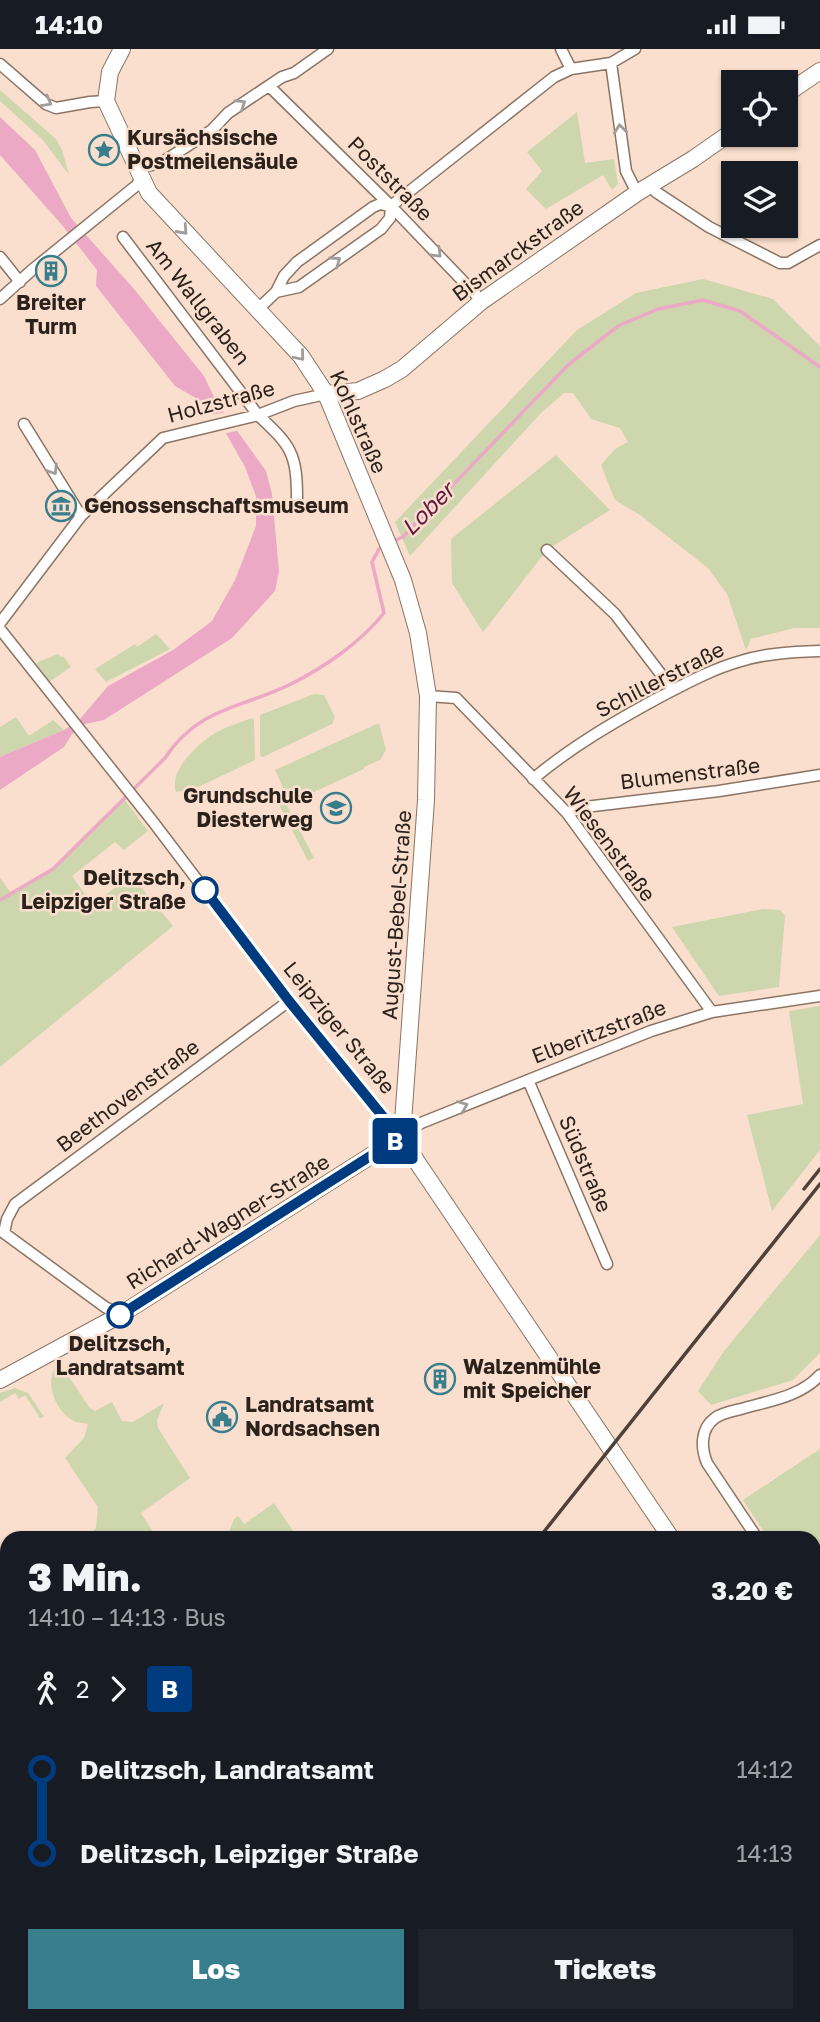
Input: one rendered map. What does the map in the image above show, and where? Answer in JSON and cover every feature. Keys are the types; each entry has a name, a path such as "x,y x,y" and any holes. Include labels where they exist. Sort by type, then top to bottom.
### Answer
{"street":[{"path":"132,158 147,166 161,163 212,129 228,113 328,49"},
{"path":"561,49 571,69"},
{"path":"276,292 299,287 381,229 390,218 391,206 554,77 571,69 611,64 635,49"},
{"path":"0,64 46,104 56,108 106,101 108,82 119,56"},
{"path":"611,64 626,171 643,188 656,192 720,233 779,263 788,263 820,245"},
{"path":"798,87 820,71"},
{"name":"Poststraße","path":"269,86 391,206 482,301"},
{"name":"Kohlstraße","path":"106,101 149,193 301,356 327,394 403,580 418,633 428,697"},
{"name":"Bismarckstraße","path":"327,394 358,391 385,379 417,358 482,301 643,188 721,139"},
{"path":"0,299 59,247 137,185 141,177"},
{"path":"258,309 276,292 284,276 297,262 373,207 380,204 391,206"},
{"name":"Am Wallgraben","path":"123,237 258,415 274,430 291,453 296,464 297,499"},
{"path":"0,257 20,282"},
{"name":"Holzstraße","path":"0,623 81,516 163,438 258,415 294,401 327,394"},
{"path":"24,424 81,516"},
{"path":"547,550 615,614 673,690"},
{"name":"Leipziger Straße","path":"0,629 289,1001 384,1118 402,1136 666,1531"},
{"name":"Schillerstraße","path":"533,779 561,755 618,720 705,674 742,660 820,651"},
{"name":"Wiesenstraße","path":"428,697 456,698 566,813 712,1013"},
{"name":"August-Bebel-Straße","path":"402,1136 426,800 428,697"},
{"name":"Blumenstraße","path":"566,813 585,807 719,792 820,775"},
{"name":"Elberitzstraße","path":"402,1136 421,1123 651,1031 712,1013 820,996"},
{"name":"Beethovenstraße","path":"2,1233 15,1204 289,1001"},
{"name":"Südstraße","path":"528,1080 607,1264"},
{"name":"Richard-Wagner-Straße","path":"0,1380 120,1315 402,1136"},
{"path":"2,1233 120,1315"},
{"path":"752,1531 707,1463 702,1440 706,1428 715,1418 729,1412 800,1392 811,1386 820,1375"}],"green space":[{"path":"0,90 56,139 69,175 43,140 0,101"},
{"path":"577,112 585,163 614,159 618,184 612,190 603,175 546,209 526,189 542,171 527,152"},
{"path":"703,279 773,299 820,346 820,628 794,628 751,639 746,650 727,594 708,568 640,515 615,500 601,465 615,449 628,442 620,428 591,419 573,393 564,393 541,413 410,556 395,522 577,330 636,293"},
{"path":"556,455 610,510 547,550 483,632 452,583 451,539"},
{"path":"156,634 170,649 106,682 95,669 135,644 137,647"},
{"path":"58,654 63,656 71,667 49,682 36,663"},
{"path":"314,694 324,695 335,717 332,724 263,757 260,756 260,715"},
{"path":"16,717 29,736 53,720 64,730 0,757 0,727"},
{"path":"252,718 255,760 194,789 176,792 177,774 196,748 221,730"},
{"path":"379,723 386,750 380,760 290,803 275,770"},
{"path":"279,790 314,858 308,861 273,793"},
{"path":"124,799 148,831 124,850 115,842 72,876 92,904 132,876 173,926 0,1067 0,878 11,893 53,869"},
{"path":"763,909 780,910 785,916 779,987 719,996 672,927"},
{"path":"820,1006 820,1150 772,1211 747,1115 803,1104 789,1011"},
{"path":"820,1235 820,1353 793,1380 711,1405 698,1391 724,1351"},
{"path":"59,1362 89,1407 95,1411 112,1402 122,1421 133,1422 164,1403 157,1420 158,1428 190,1478 141,1513 153,1531 93,1531 96,1528 98,1507 65,1458 84,1438 88,1424 69,1418 57,1404 51,1386 54,1369"},
{"path":"15,1388 28,1393 44,1417 40,1418 25,1395 19,1399 15,1393 0,1402 0,1393"},
{"path":"820,1449 820,1531 763,1531 743,1500"},
{"path":"274,1503 293,1531 230,1531 238,1516 244,1524"}],"shaded area":[{"path":"0,117 35,150 71,218 134,289 204,376 217,403 266,471 272,494 279,571 275,591 232,638 104,720 85,724 72,734 64,747 0,790 0,757 64,730 80,719 108,686 173,650 212,621 235,580 256,526 256,496 245,467 206,404 175,386 96,286 97,270 62,225 0,155"}],"pier":[{"path":"228,412 241,430 222,434 209,415"}],"waterway":[{"name":"Lober","path":"391,543 404,536 568,365 618,326 658,309 703,300 740,311 820,367"},
{"name":"Lober","path":"0,900 53,869 192,728 222,711 304,677 342,653 365,634 384,613 372,562 379,549 385,546"}],"railway":[{"path":"804,1189 820,1169"},
{"path":"545,1531 820,1184"}],"bus line":[{"name":"B","path":"120,1315 402,1136 384,1118 289,1001 205,890"}],"place":[{"name":"Kursächsische Postmeilensäule","path":"104,150"},
{"name":"Breiter Turm","path":"51,271"},
{"name":"Genossenschaftsmuseum","path":"61,506"},
{"name":"Grundschule Diesterweg","path":"336,808"},
{"name":"Delitzsch, Leipziger Straße","path":"205,890"},
{"name":"Delitzsch, Landratsamt","path":"120,1315"},
{"name":"Walzenmühle mit Speicher","path":"440,1379"},
{"name":"Landratsamt Nordsachsen","path":"222,1417"}]}
